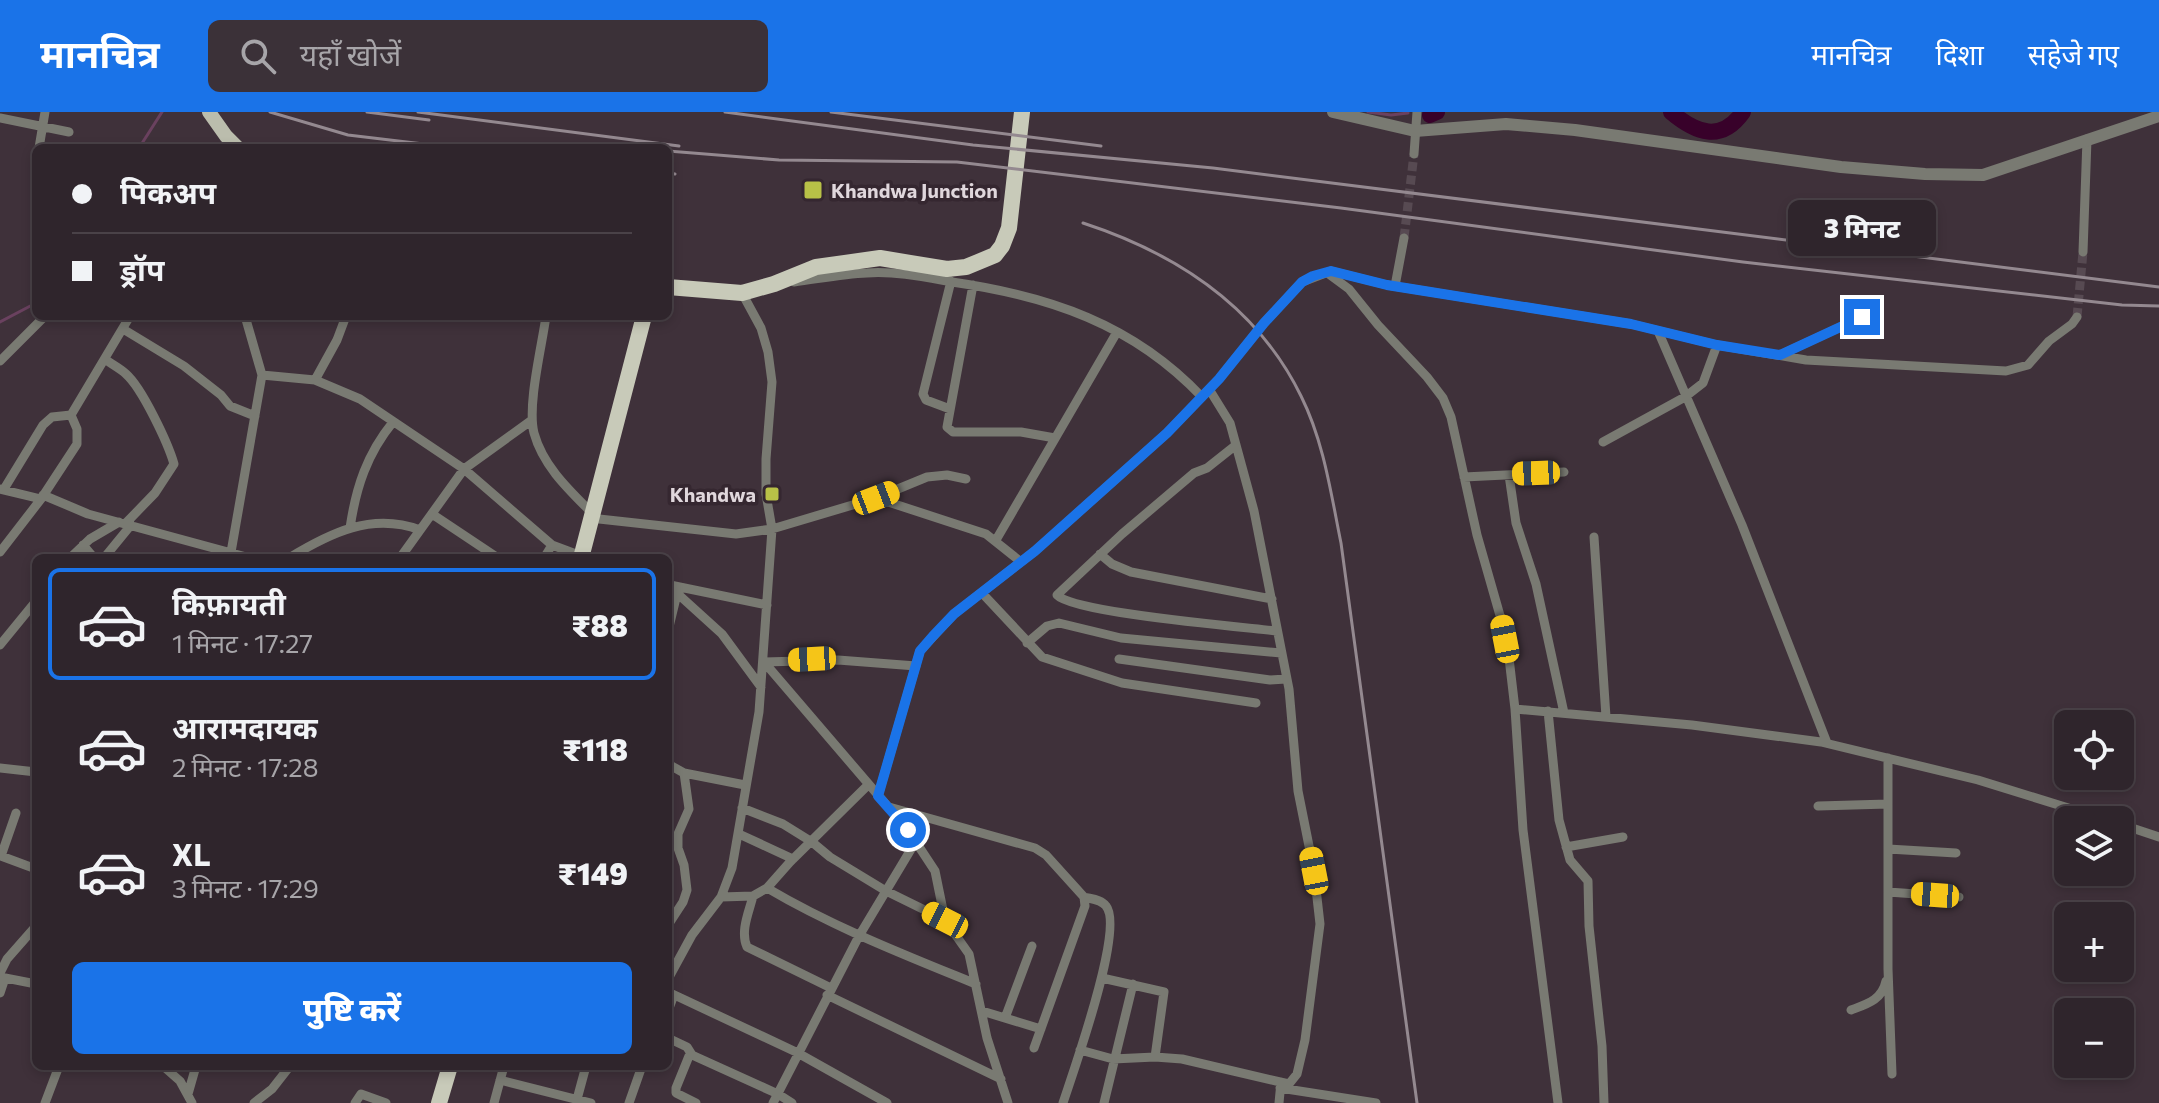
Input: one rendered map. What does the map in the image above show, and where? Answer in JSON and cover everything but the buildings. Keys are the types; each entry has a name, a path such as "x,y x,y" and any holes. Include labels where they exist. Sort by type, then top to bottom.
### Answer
{"highway":[{"path":"672,287 742,293 816,267 880,258 947,269 984,261 1002,246 1009,228 1022,112"},
{"path":"584,554 643,320"},
{"path":"439,1103 449,1070"}],"main road":[{"path":"209,112 234,144"}],"street":[{"path":"40,144 45,112"},
{"path":"1333,112 1415,131 1506,124 1575,130 1841,167 1983,175 2159,116"},
{"path":"1414,154 1417,112"},
{"path":"0,118 69,132"},
{"path":"2083,252 2087,139"},
{"path":"1395,286 1404,238"},
{"path":"1326,272 1349,289 1443,398 1451,417 1477,535 1501,619 1515,709 1523,830 1558,1103"},
{"path":"878,796 920,651 954,614 1021,562 1167,433 1206,393 1302,282 1326,272 1658,331 1717,345 1882,366 2006,371 2028,365 2049,341 2077,317"},
{"path":"774,284 867,273 899,273 1047,301 1072,310 1148,349 1206,393 1230,423 1254,511 1272,599 1294,722 1298,791 1314,871 1320,924 1297,1074 1289,1084 1280,1085"},
{"path":"950,409 926,400 923,394 951,281"},
{"path":"973,285 947,427 953,432 1021,432 1055,438"},
{"path":"672,972 692,935 721,897 732,868 752,756 764,662 772,529 766,494 766,459 772,382 761,328 742,293"},
{"path":"1780,355 1862,317"},
{"path":"0,361 41,320"},
{"path":"71,415 128,320"},
{"path":"231,554 262,375 246,320"},
{"path":"315,380 344,320"},
{"path":"545,320 532,420 539,448 561,482 591,516 736,534 772,529 876,498 938,475 966,479"},
{"path":"123,329 184,366 230,406 255,416"},
{"path":"1658,331 1742,525 1827,743"},
{"path":"996,540 1117,332"},
{"path":"1603,442 1685,397 1703,383 1717,345"},
{"path":"105,359 126,374 138,390 165,439 174,464 155,493 125,524 106,554"},
{"path":"262,375 315,380 360,399 464,469 552,545 575,554"},
{"path":"4,487 43,425 52,417 71,415"},
{"path":"0,552 77,444 77,429 71,415"},
{"path":"403,554 464,469 532,420"},
{"path":"350,528 361,475 393,422"},
{"path":"1236,445 1207,468 1194,473 1100,554 1058,592 1059,599 1095,609 1277,631"},
{"path":"1464,477 1564,472"},
{"path":"1509,475 1516,523 1536,584 1564,713"},
{"path":"0,476 4,487"},
{"path":"4,487 228,554"},
{"path":"876,498 969,527 996,540 1021,562"},
{"path":"432,514 492,554"},
{"path":"296,554 336,532 373,523 390,523 420,530"},
{"path":"74,554 83,545 125,524"},
{"path":"1594,537 1606,717"},
{"path":"83,545 91,554"},
{"path":"546,554 552,545"},
{"path":"1100,554 1112,564 1131,572 1272,599"},
{"path":"672,586 767,605"},
{"path":"672,588 722,634 761,687"},
{"path":"982,593 1042,657 1122,683 1256,703"},
{"path":"672,615 677,594"},
{"path":"0,645 32,606"},
{"path":"1027,643 1047,626 1059,623 1121,638 1281,653"},
{"path":"1119,659 1270,680 1286,679"},
{"path":"764,662 825,660 916,666"},
{"path":"764,662 916,841 935,871 945,920 969,954 987,1038 1008,1103"},
{"path":"1515,709 1827,743 1978,780 2062,806"},
{"path":"1548,711 1559,820 1570,860 1588,881 1604,1103"},
{"path":"1888,758 1888,969 1892,1074"},
{"path":"672,766 684,773 745,785"},
{"path":"0,768 32,772"},
{"path":"672,919 687,890 678,848 678,834 689,809 684,773"},
{"path":"721,897 753,896 767,888 868,785"},
{"path":"1818,806 1888,804"},
{"path":"887,806 1039,850 1084,897 1101,901 1107,906 1111,915 1102,978 1063,1103"},
{"path":"742,808 783,824 886,891 945,920"},
{"path":"16,813 1,856 32,868"},
{"path":"2134,829 2159,837"},
{"path":"739,834 793,859"},
{"path":"1566,847 1623,837"},
{"path":"775,1098 859,936 916,841"},
{"path":"1888,849 1956,853"},
{"path":"767,888 859,936 976,984"},
{"path":"1888,892 1959,897"},
{"path":"753,896 744,931 747,947 1001,1079"},
{"path":"1034,1048 1085,906 1084,897"},
{"path":"0,993 7,959 32,931"},
{"path":"1005,1018 1032,946"},
{"path":"1851,1010 1874,1002 1884,990 1888,969"},
{"path":"2,976 32,983"},
{"path":"1102,978 1164,992 1155,1057"},
{"path":"1104,1103 1133,984"},
{"path":"672,993 797,1053 887,1103"},
{"path":"982,1011 1041,1029"},
{"path":"672,1040 687,1047 692,1055 775,1098 792,1103"},
{"path":"1080,1050 1113,1059 1182,1059 1280,1085 1376,1103"},
{"path":"692,1055 676,1093 696,1103"},
{"path":"45,1103 57,1070"},
{"path":"168,1070 180,1081 190,1099"},
{"path":"190,1099 195,1070"},
{"path":"261,1101 287,1070"},
{"path":"494,1103 503,1070"},
{"path":"576,1101 585,1070"},
{"path":"629,1103 641,1070"},
{"path":"500,1080 591,1103"},
{"path":"1279,1103 1280,1085"},
{"path":"355,1103 361,1094 386,1103"}],"waterway":[{"path":"142,144 162,112"},
{"path":"1368,112 1391,115 1408,113"},
{"path":"1430,115 1437,112"},
{"path":"1671,112 1690,125 1708,132 1726,128 1743,112"},
{"path":"0,322 32,305"}],"tunnel":[{"path":"1404,238 1414,154"},
{"path":"2077,317 2083,252"}],"railway":[{"path":"270,112 348,135 423,144"},
{"path":"367,112 429,120"},
{"path":"418,112 664,144"},
{"path":"725,112 973,145 1213,168 2159,287"},
{"path":"831,112 1101,146"},
{"path":"672,145 679,146"},
{"path":"672,151 779,160 957,162 1341,208 1743,262 2122,305 2159,306"},
{"path":"1083,223 1117,235 1181,267 1237,310 1283,364 1316,431 1341,543 1417,1103"}],"place":[{"name":"Khandwa Junction","path":"813,190"},
{"name":"Khandwa","path":"772,494"}],"route":[{"path":"908,830 878,796 920,651 954,614 1035,551 1167,433 1219,379 1302,282 1313,276 1331,271 1387,285 1631,324 1717,345 1780,355 1862,317"}]}
